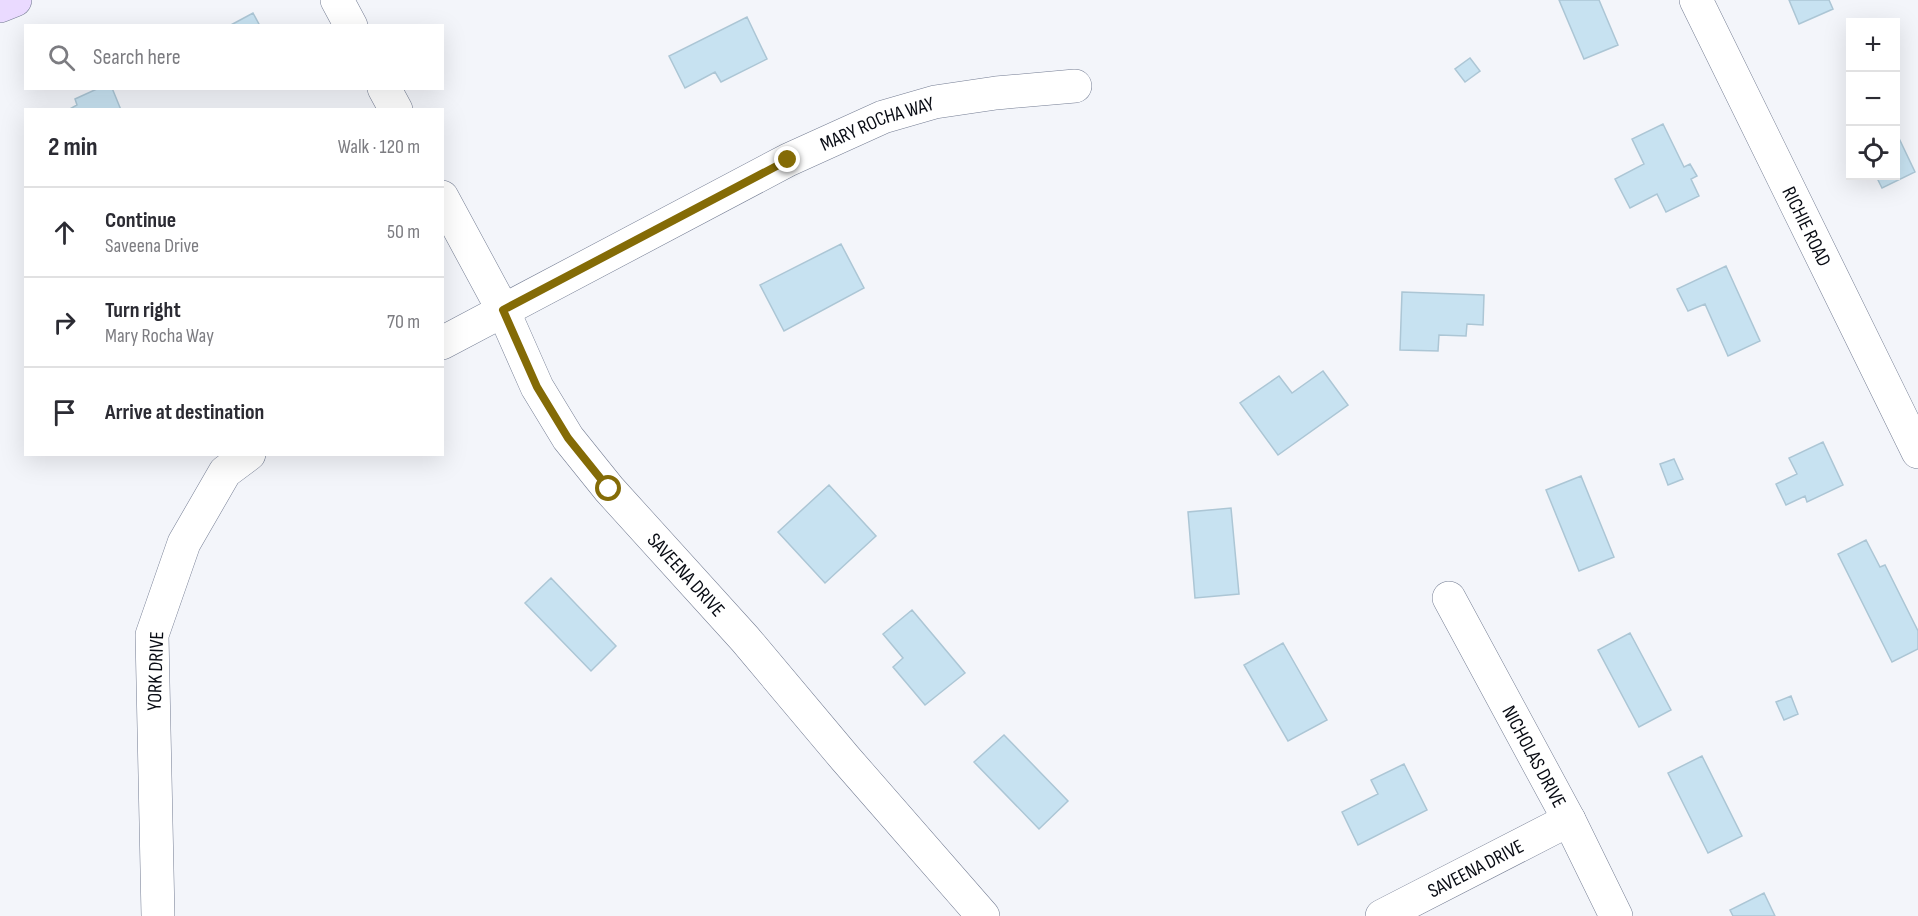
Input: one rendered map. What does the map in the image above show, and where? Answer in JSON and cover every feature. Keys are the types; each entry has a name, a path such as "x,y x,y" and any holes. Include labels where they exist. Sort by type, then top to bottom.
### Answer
{"main road":[{"path":"0,6 15,0"}],"street":[{"path":"337,0 350,24"},
{"name":"RICHIE ROAD","path":"1696,0 1918,452"},
{"name":"MARY ROCHA WAY","path":"503,310 788,160 883,117 935,102 996,93 1075,86"},
{"path":"385,90 395,108"},
{"name":"SAVEENA DRIVE","path":"444,201 503,310 537,387 568,438 609,489 745,639 983,916"},
{"path":"444,342 503,310"},
{"name":"YORK DRIVE","path":"158,916 152,634 184,543 225,472 246,456"},
{"name":"NICHOLAS DRIVE","path":"1449,598 1569,820 1616,916"},
{"name":"SAVEENA DRIVE","path":"1382,916 1569,820"}],"building":[{"path":"1559,0 1599,0 1618,45 1584,59"},
{"path":"1789,0 1829,0 1833,9 1799,24"},
{"path":"253,13 259,24 233,24"},
{"path":"747,17 767,59 721,82 715,72 685,88 669,56"},
{"path":"1470,58 1480,71 1465,82 1455,69"},
{"path":"95,90 113,90 120,108 72,108 77,105 75,99"},
{"path":"1663,124 1684,167 1690,164 1697,176 1691,179 1699,196 1666,212 1657,194 1630,208 1615,179 1644,164 1632,139"},
{"path":"1900,140 1915,172 1900,179"},
{"path":"1878,180 1898,180 1882,188"},
{"path":"841,244 864,288 784,331 760,285"},
{"path":"1726,266 1760,341 1728,356 1705,304 1688,311 1677,289"},
{"path":"1402,292 1484,295 1483,325 1467,324 1466,336 1439,335 1438,351 1400,350"},
{"path":"1323,371 1348,405 1278,455 1240,403 1279,376 1292,393"},
{"path":"1823,442 1843,485 1807,502 1805,496 1786,505 1776,484 1797,474 1789,458"},
{"path":"1674,459 1683,479 1668,485 1660,464"},
{"path":"1581,476 1614,557 1579,571 1546,490"},
{"path":"829,485 876,536 825,583 778,532"},
{"path":"1231,508 1239,594 1195,598 1188,512"},
{"path":"1866,540 1880,567 1885,565 1918,631 1918,649 1892,662 1838,554"},
{"path":"551,578 616,646 591,671 525,603"},
{"path":"912,610 965,673 925,705 893,667 903,658 883,634"},
{"path":"1630,633 1671,710 1639,727 1598,650"},
{"path":"1283,643 1327,720 1288,741 1244,665"},
{"path":"1791,696 1798,714 1784,720 1776,702"},
{"path":"1004,735 1068,801 1039,829 974,762"},
{"path":"1702,756 1742,836 1708,853 1668,773"},
{"path":"1404,764 1427,810 1358,845 1342,812 1378,794 1371,780"},
{"path":"1764,893 1775,916 1733,916 1730,910"}],"route":[{"path":"609,489 568,438 537,387 503,310 788,160"}]}
